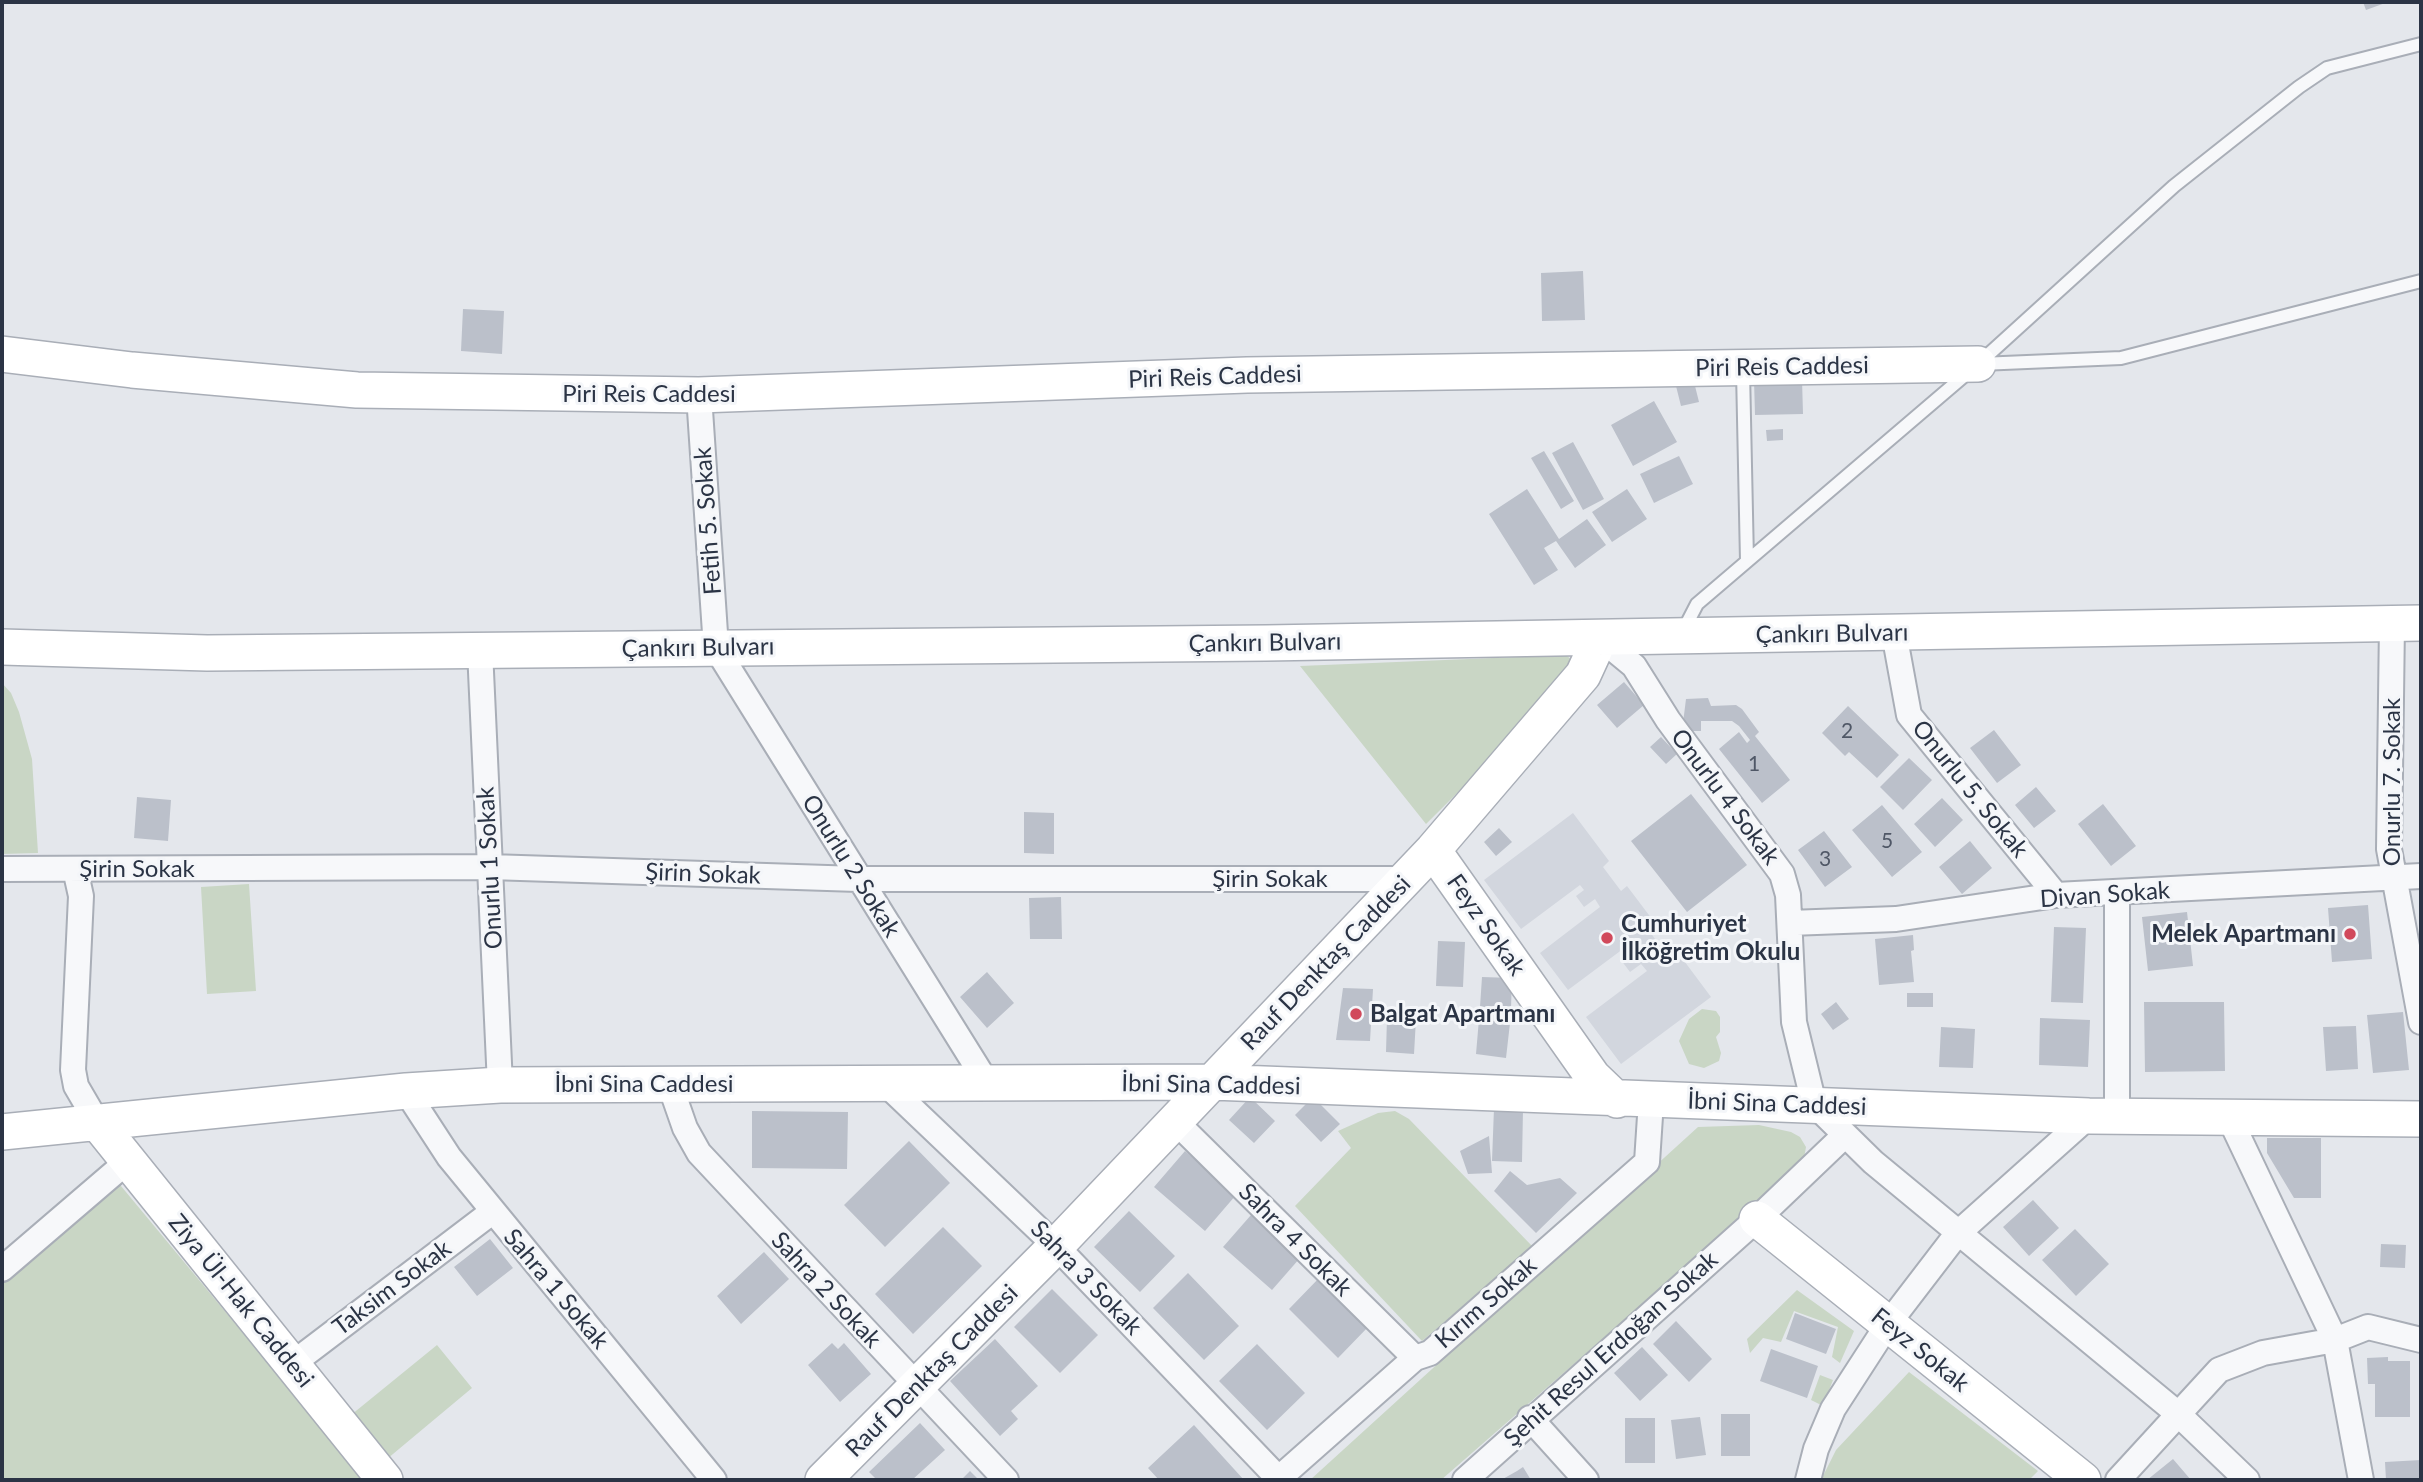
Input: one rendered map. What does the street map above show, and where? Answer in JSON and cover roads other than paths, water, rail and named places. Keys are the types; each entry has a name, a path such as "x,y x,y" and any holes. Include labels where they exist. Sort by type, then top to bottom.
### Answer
{"street":[{"name":"Piri Reis Caddesi","path":"2,354 132,370 357,390 699,395 1247,375 1978,364"},
{"name":"Fetih 5. Sokak","path":"699,395 716,648"},
{"name":"Çankırı Bulvarı","path":"2,647 207,653 716,648 1680,637 2407,623"},
{"name":"Onurlu 7. Sokak","path":"2407,623 2389,849 2392,877 2421,1022"},
{"name":"Çankırı Bulvarı","path":"2,625 109,650"},
{"name":"Onurlu 5. Sokak","path":"1894,633 1909,715 2056,895"},
{"name":"Rauf Denktaş Caddesi","path":"823,1480 1056,1246 1433,850 1583,676 1600,638"},
{"name":"Onurlu 4 Sokak","path":"1600,638 1634,666 1668,720 1782,874 1790,923 1794,1022 1814,1104"},
{"name":"Onurlu 2 Sokak","path":"716,648 987,1083"},
{"name":"Onurlu 1 Sokak","path":"481,650 500,1085"},
{"name":"Feyz Sokak","path":"1433,850 1592,1077 1634,1100"},
{"name":"Şirin Sokak","path":"2,869 490,867 858,879 1405,879"},
{"path":"75,869 81,896 73,1070 76,1086 97,1122"},
{"name":"Divan Sokak","path":"1790,923 1896,919 2056,895 2421,877"},
{"path":"1808,1480 1815,1449 1833,1409 1888,1324 1957,1234 2103,1115 2117,894"},
{"name":"İbni Sina Caddesi","path":"2,1132 405,1091 500,1085 1212,1082 1634,1100 2103,1115 2421,1119"},
{"name":"Sahra 3 Sokak","path":"886,1084 1056,1246 1278,1480"},
{"name":"Sahra 2 Sokak","path":"670,1085 685,1128 699,1153 916,1388 1006,1480"},
{"name":"Sahra 1 Sokak","path":"405,1091 449,1157 492,1212 714,1480"},
{"name":"Kırım Sokak","path":"1278,1480 1415,1358 1430,1353 1647,1162 1634,1100"},
{"path":"1814,1104 1957,1234 2177,1413 2247,1480"},
{"path":"2229,1116 2335,1340 2361,1480"},
{"name":"Sahra 4 Sokak","path":"1175,1121 1415,1358"},
{"name":"Ziya Ül-Hak Caddesi","path":"97,1122 385,1480"},
{"name":"Şehit Resul Erdoğan Sokak","path":"1465,1480 1530,1419 1757,1219 1845,1135"},
{"path":"2,1269 128,1161"},
{"name":"Taksim Sokak","path":"292,1364 492,1212"},
{"name":"Feyz Sokak","path":"1757,1219 1888,1324 2064,1475"},
{"path":"2118,1480 2219,1370 2263,1353 2335,1340 2368,1326 2421,1340"},
{"path":"1530,1419 1586,1480"}],"lane":[{"path":"1680,637 1697,604 1978,364 2174,186 2327,68 2421,44"},
{"name":"Piri Reis Caddesi","path":"1978,364 2121,359 2421,281"},
{"path":"1743,367 1747,561"}],"place":[{"name":"Melek Apartmanı","path":"2350,934"},
{"name":"Cumhuriyet İlköğretim Okulu","path":"1607,938"},
{"name":"Balgat Apartmanı","path":"1356,1014"}]}
